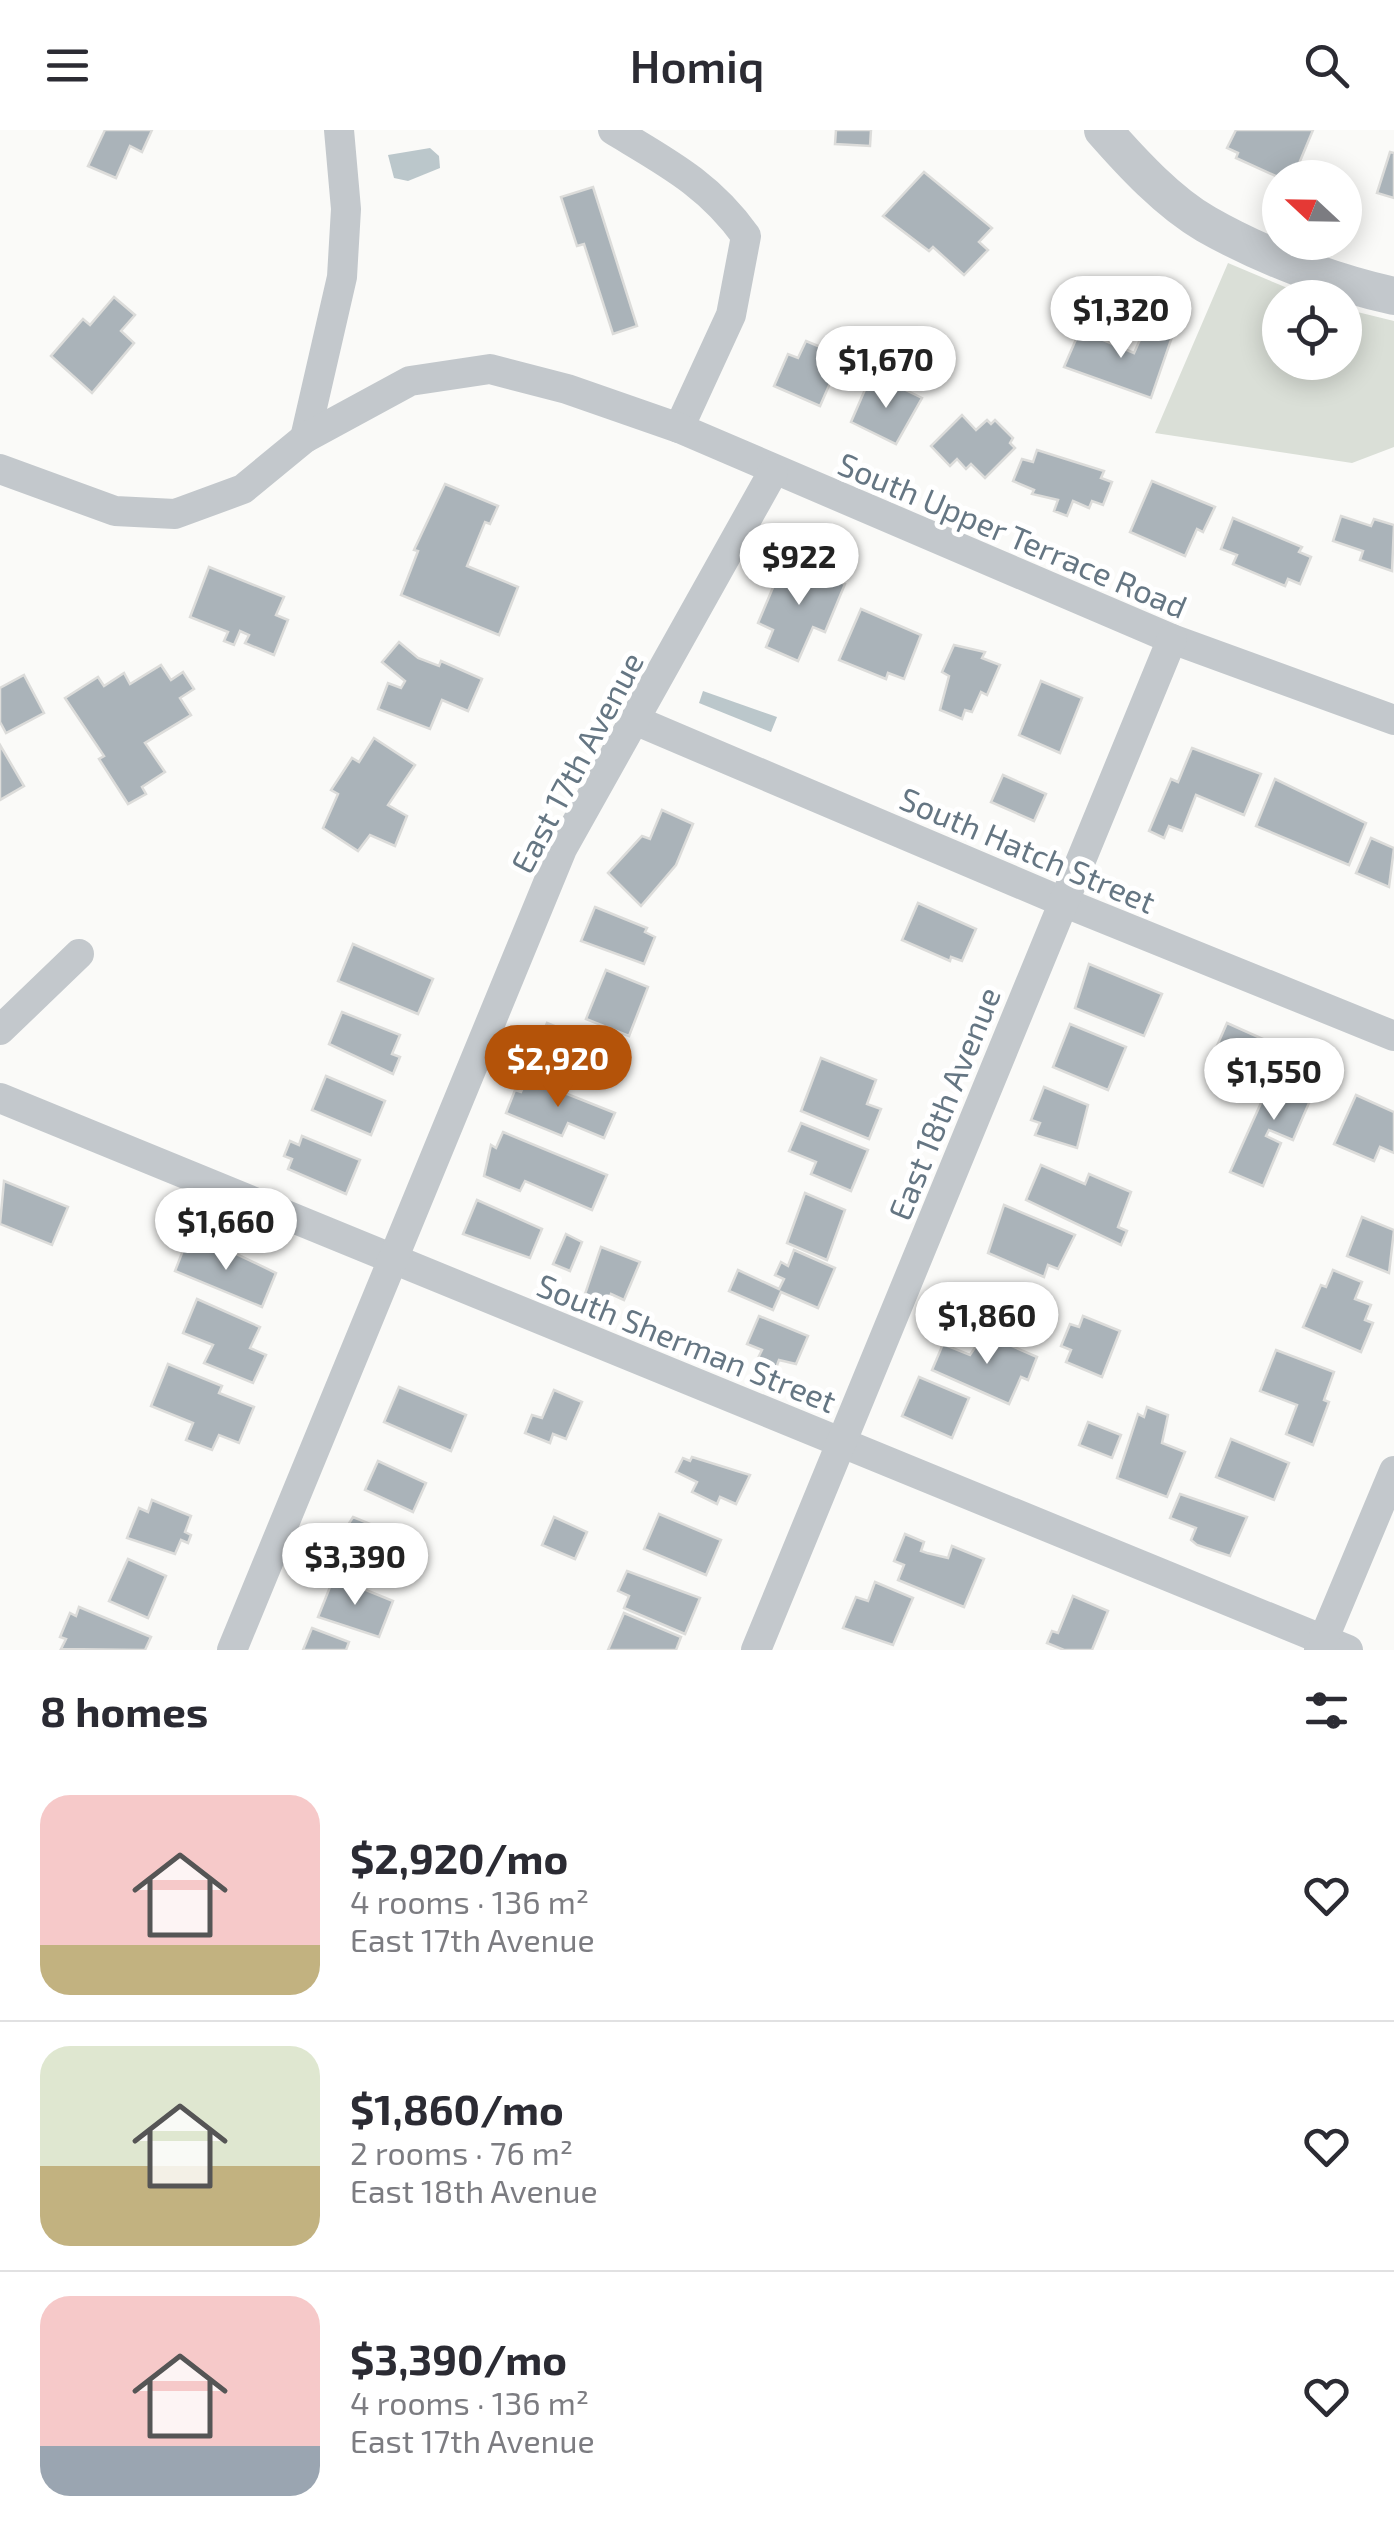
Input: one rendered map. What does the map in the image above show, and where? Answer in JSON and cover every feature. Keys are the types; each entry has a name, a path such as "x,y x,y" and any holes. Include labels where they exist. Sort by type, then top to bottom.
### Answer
{"street":[{"path":"305,438 342,277 346,209 339,130"},
{"path":"613,130 695,180 722,202 746,236 731,315 679,428"},
{"path":"1103,130 1131,162 1204,223 1292,263 1394,296"},
{"name":"South Upper Terrace Road","path":"0,470 115,510 175,514 243,490 305,438 410,381 490,370 567,389 679,428 773,472 1172,639 1394,720"},
{"name":"East 17th Avenue","path":"232,1650 562,849 637,722 773,472"},
{"name":"East 18th Avenue","path":"756,1650 1172,639"},
{"name":"South Hatch Street","path":"637,722 1063,902 1394,1036"},
{"path":"0,1030 79,954"},
{"name":"South Sherman Street","path":"0,1098 1330,1647"},
{"path":"1330,1647 1394,1470"}],"shaded area":[{"path":"430,148 439,156 440,168 408,181 394,178 388,155"},
{"path":"1228,263 1268,280 1262,280 1262,380 1362,380 1362,313 1394,321 1394,447 1352,463 1155,433"},
{"path":"703,691 777,717 771,732 699,703"}],"building":[{"path":"105,130 152,130 142,152 130,146 116,178 88,166"},
{"path":"836,130 871,130 870,146 835,144"},
{"path":"1236,130 1313,130 1300,160 1262,160 1262,170 1236,158 1238,153 1227,148"},
{"path":"1390,152 1394,153 1394,198 1377,193"},
{"path":"924,172 992,228 979,242 988,250 964,275 933,247 929,251 883,216"},
{"path":"593,187 637,326 613,334 584,244 577,246 561,197"},
{"path":"114,297 135,315 121,331 134,343 92,393 51,356 83,319 90,325"},
{"path":"1146,326 1172,337 1151,398 1064,367 1080,330 1134,353"},
{"path":"806,341 842,356 820,406 774,386 788,354 798,358"},
{"path":"885,380 922,398 896,444 851,422 867,385 880,391"},
{"path":"962,415 976,430 987,420 991,424 995,420 1013,438 1010,443 1015,448 985,478 971,464 966,469 957,459 950,466 931,446"},
{"path":"1037,450 1104,471 1101,478 1112,482 1103,505 1092,501 1089,508 1073,501 1067,516 1054,511 1058,500 1032,494 1034,490 1013,481 1022,459 1033,462"},
{"path":"1152,481 1215,507 1203,532 1197,529 1185,556 1130,532"},
{"path":"445,484 498,506 490,524 485,522 467,566 518,587 499,635 401,595 418,551 414,550"},
{"path":"1341,516 1371,526 1374,519 1394,525 1392,571 1360,560 1363,551 1333,541"},
{"path":"1233,518 1302,547 1299,552 1311,557 1300,584 1288,579 1285,586 1233,564 1237,555 1221,549"},
{"path":"785,559 845,584 825,632 813,627 798,661 766,647 773,630 758,623"},
{"path":"209,567 284,597 276,615 288,620 274,655 245,643 249,635 240,631 234,645 224,641 228,632 190,617"},
{"path":"861,609 921,635 904,679 888,673 886,679 839,660"},
{"path":"399,642 418,658 439,666 441,661 482,679 468,711 442,700 430,729 378,709 388,683 401,688 405,681 382,662"},
{"path":"954,645 985,652 982,658 1000,665 987,695 981,692 972,712 965,710 962,719 940,710 949,676 942,672"},
{"path":"161,665 171,680 183,672 194,689 180,698 191,715 145,743 165,772 142,787 146,794 128,804 99,759 104,756 65,698 98,677 104,686 124,673 130,684"},
{"path":"24,675 44,713 6,733 0,722 0,688"},
{"path":"1041,681 1082,698 1060,753 1019,735"},
{"path":"374,738 415,765 388,805 407,816 395,846 370,835 358,851 323,828 338,794 331,790 352,758 359,762"},
{"path":"0,745 24,786 0,800"},
{"path":"1192,748 1261,774 1244,815 1196,795 1182,831 1169,826 1164,838 1149,831 1171,779 1178,782"},
{"path":"1003,775 1046,794 1034,821 991,802"},
{"path":"1275,779 1366,823 1349,865 1256,826"},
{"path":"662,810 693,824 676,865 641,906 608,873 642,836 650,839"},
{"path":"1371,838 1394,848 1389,887 1356,873"},
{"path":"918,903 976,929 962,961 951,957 950,961 902,940"},
{"path":"595,907 647,928 645,932 655,937 644,964 581,941"},
{"path":"353,944 433,979 418,1014 338,981"},
{"path":"1089,964 1162,994 1144,1036 1075,1008"},
{"path":"606,970 648,987 629,1036 586,1019"},
{"path":"342,1012 400,1035 392,1054 400,1057 393,1074 329,1044"},
{"path":"547,1023 600,1045 595,1056 608,1061 596,1088 531,1061"},
{"path":"1227,1023 1265,1040 1244,1088 1206,1071"},
{"path":"1070,1024 1126,1047 1108,1090 1053,1067"},
{"path":"821,1058 876,1080 867,1104 881,1109 869,1139 801,1111"},
{"path":"1278,1065 1318,1082 1293,1140 1269,1130 1266,1136 1281,1143 1263,1186 1230,1172"},
{"path":"326,1076 385,1101 371,1135 312,1110"},
{"path":"527,1078 615,1113 604,1138 568,1123 562,1136 506,1113 515,1090 521,1092"},
{"path":"1044,1087 1088,1105 1077,1148 1035,1135 1040,1123 1031,1120"},
{"path":"1356,1095 1394,1112 1394,1153 1380,1147 1374,1161 1334,1144"},
{"path":"801,1123 868,1150 851,1191 811,1174 816,1162 789,1151"},
{"path":"503,1132 607,1175 592,1210 525,1181 520,1191 484,1176 491,1145 496,1148"},
{"path":"302,1136 360,1160 346,1194 288,1169 292,1159 284,1156 290,1141 299,1145"},
{"path":"1041,1165 1085,1184 1089,1174 1131,1192 1118,1227 1127,1231 1121,1245 1026,1200"},
{"path":"4,1181 68,1207 52,1245 0,1224"},
{"path":"805,1193 845,1210 827,1260 787,1243"},
{"path":"477,1200 542,1229 530,1258 463,1234"},
{"path":"1004,1205 1075,1235 1058,1269 1048,1265 1044,1277 988,1253"},
{"path":"1362,1217 1394,1230 1389,1273 1347,1256"},
{"path":"566,1234 582,1242 570,1271 553,1264"},
{"path":"187,1240 226,1255 228,1250 276,1273 262,1307 175,1271"},
{"path":"601,1247 640,1262 624,1300 611,1294 607,1303 585,1294"},
{"path":"794,1250 835,1268 818,1308 781,1292 773,1310 729,1291 738,1270 779,1289 784,1279 775,1275 781,1262 788,1266"},
{"path":"1333,1270 1362,1282 1355,1299 1371,1305 1365,1320 1373,1323 1361,1352 1303,1327 1321,1285 1326,1287"},
{"path":"197,1299 260,1327 250,1348 266,1355 253,1383 204,1363 213,1345 183,1333"},
{"path":"759,1316 808,1336 796,1364 779,1360 776,1368 757,1360 762,1350 747,1344"},
{"path":"1083,1316 1120,1331 1102,1377 1066,1362 1071,1350 1061,1346 1070,1324 1079,1327"},
{"path":"984,1334 1037,1357 1028,1380 1021,1377 1009,1404 932,1370 943,1344 970,1355"},
{"path":"1276,1350 1334,1372 1324,1400 1329,1402 1313,1445 1286,1434 1297,1405 1260,1391"},
{"path":"168,1364 222,1386 219,1393 254,1407 239,1443 219,1435 212,1450 186,1440 193,1423 151,1406"},
{"path":"919,1377 969,1398 952,1438 902,1416"},
{"path":"399,1387 466,1415 451,1451 384,1422"},
{"path":"554,1390 582,1402 566,1439 553,1434 550,1443 525,1433 532,1415 542,1418"},
{"path":"1147,1407 1168,1415 1162,1443 1185,1452 1167,1497 1117,1478 1138,1414 1144,1417"},
{"path":"1088,1422 1121,1435 1112,1458 1079,1445"},
{"path":"1231,1439 1289,1463 1274,1500 1216,1477"},
{"path":"692,1457 750,1475 736,1504 720,1497 717,1504 692,1492 697,1482 676,1472 683,1458 690,1461"},
{"path":"378,1461 426,1483 413,1512 365,1490"},
{"path":"1180,1494 1247,1517 1230,1556 1197,1545 1191,1540 1196,1528 1170,1518"},
{"path":"152,1500 191,1516 185,1532 191,1535 188,1543 181,1540 175,1554 127,1538 139,1508 148,1512"},
{"path":"659,1514 721,1540 706,1575 644,1549"},
{"path":"353,1517 397,1535 389,1553 383,1551 374,1572 337,1556 342,1543 338,1541"},
{"path":"554,1517 587,1532 575,1559 542,1545"},
{"path":"905,1534 924,1542 921,1551 927,1553 948,1558 952,1546 984,1559 964,1607 898,1580 904,1565 894,1561"},
{"path":"128,1559 166,1576 148,1618 109,1601"},
{"path":"627,1571 700,1598 685,1634 624,1608 629,1596 618,1591"},
{"path":"334,1577 393,1601 379,1637 318,1617"},
{"path":"875,1582 913,1598 893,1645 843,1628 856,1597 868,1601"},
{"path":"1073,1596 1108,1611 1092,1650 1064,1650 1047,1643 1052,1631 1058,1633"},
{"path":"79,1607 151,1637 145,1650 61,1649 66,1639 60,1637 70,1613 76,1616"},
{"path":"624,1613 681,1637 676,1650 608,1650"},
{"path":"312,1628 349,1642 346,1650 303,1650"}]}
